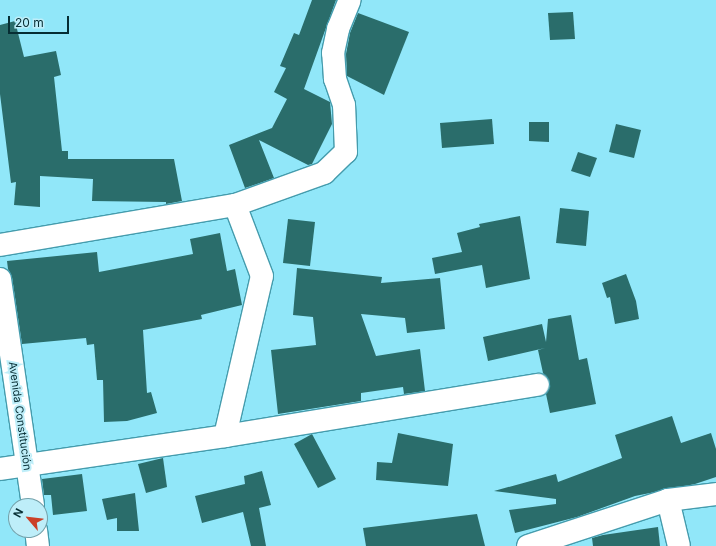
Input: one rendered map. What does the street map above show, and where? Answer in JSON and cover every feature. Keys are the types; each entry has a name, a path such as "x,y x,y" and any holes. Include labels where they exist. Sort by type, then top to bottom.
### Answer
{"street":[{"path":"0,245 235,205 324,173 346,152 344,105 335,78 333,53 338,29 350,0"},
{"path":"225,436 262,276 235,205"},
{"name":"Avenida Constitución","path":"0,279 31,498"},
{"path":"0,469 225,436 538,385"},
{"path":"528,546 668,500 716,494"},
{"path":"668,500 679,546"}],"building":[{"path":"312,0 336,0 304,89 330,102 332,124 312,164 308,165 259,140 274,178 245,188 229,145 272,128 287,99 274,92 286,68 280,66 294,33 299,35"},
{"path":"573,12 575,39 550,40 548,13"},
{"path":"358,13 409,32 384,95 347,76 346,54 350,33"},
{"path":"15,21 24,57 56,51 61,75 54,77 62,151 68,151 68,159 174,159 182,201 166,204 166,202 92,201 93,179 40,176 40,207 14,205 16,182 11,183 0,94 0,25"},
{"path":"492,119 494,144 442,148 440,123"},
{"path":"529,122 549,122 549,142 529,141"},
{"path":"616,124 641,130 634,158 609,152"},
{"path":"578,152 597,158 590,177 571,171"},
{"path":"560,208 589,211 586,246 556,243"},
{"path":"520,216 530,279 486,288 482,265 435,274 432,258 462,252 457,233 480,227 479,224"},
{"path":"288,219 315,222 310,266 283,263"},
{"path":"220,233 227,271 235,269 242,305 201,315 202,319 143,330 147,393 151,392 157,413 127,421 104,422 103,380 97,380 94,344 87,345 86,338 22,344 12,277 8,269 7,261 97,252 99,272 193,254 190,239"},
{"path":"297,268 382,277 381,283 440,278 445,329 407,333 405,318 361,314 376,356 420,349 425,391 404,394 403,387 361,393 361,401 278,414 271,350 316,345 313,317 293,315"},
{"path":"626,274 636,301 639,319 615,324 610,297 607,298 602,283"},
{"path":"571,315 579,360 587,358 596,404 550,413 546,394 550,383 543,373 538,350 545,348 488,361 483,337 542,324 546,342 548,319"},
{"path":"672,416 681,443 711,433 716,449 716,477 695,484 635,496 577,517 515,533 509,510 556,504 556,499 494,491 556,474 558,482 622,458 615,435"},
{"path":"398,433 453,444 448,486 376,480 377,462 392,463"},
{"path":"312,434 336,479 318,488 294,444"},
{"path":"163,458 167,487 146,493 138,464"},
{"path":"262,471 271,505 259,508 266,546 251,546 243,512 202,523 195,496 245,484 244,476"},
{"path":"82,474 87,511 53,515 51,495 44,495 42,479"},
{"path":"135,493 139,531 117,531 117,518 107,520 102,499"},
{"path":"477,514 485,546 366,546 363,528"},
{"path":"658,527 660,546 593,546 592,538"}]}
